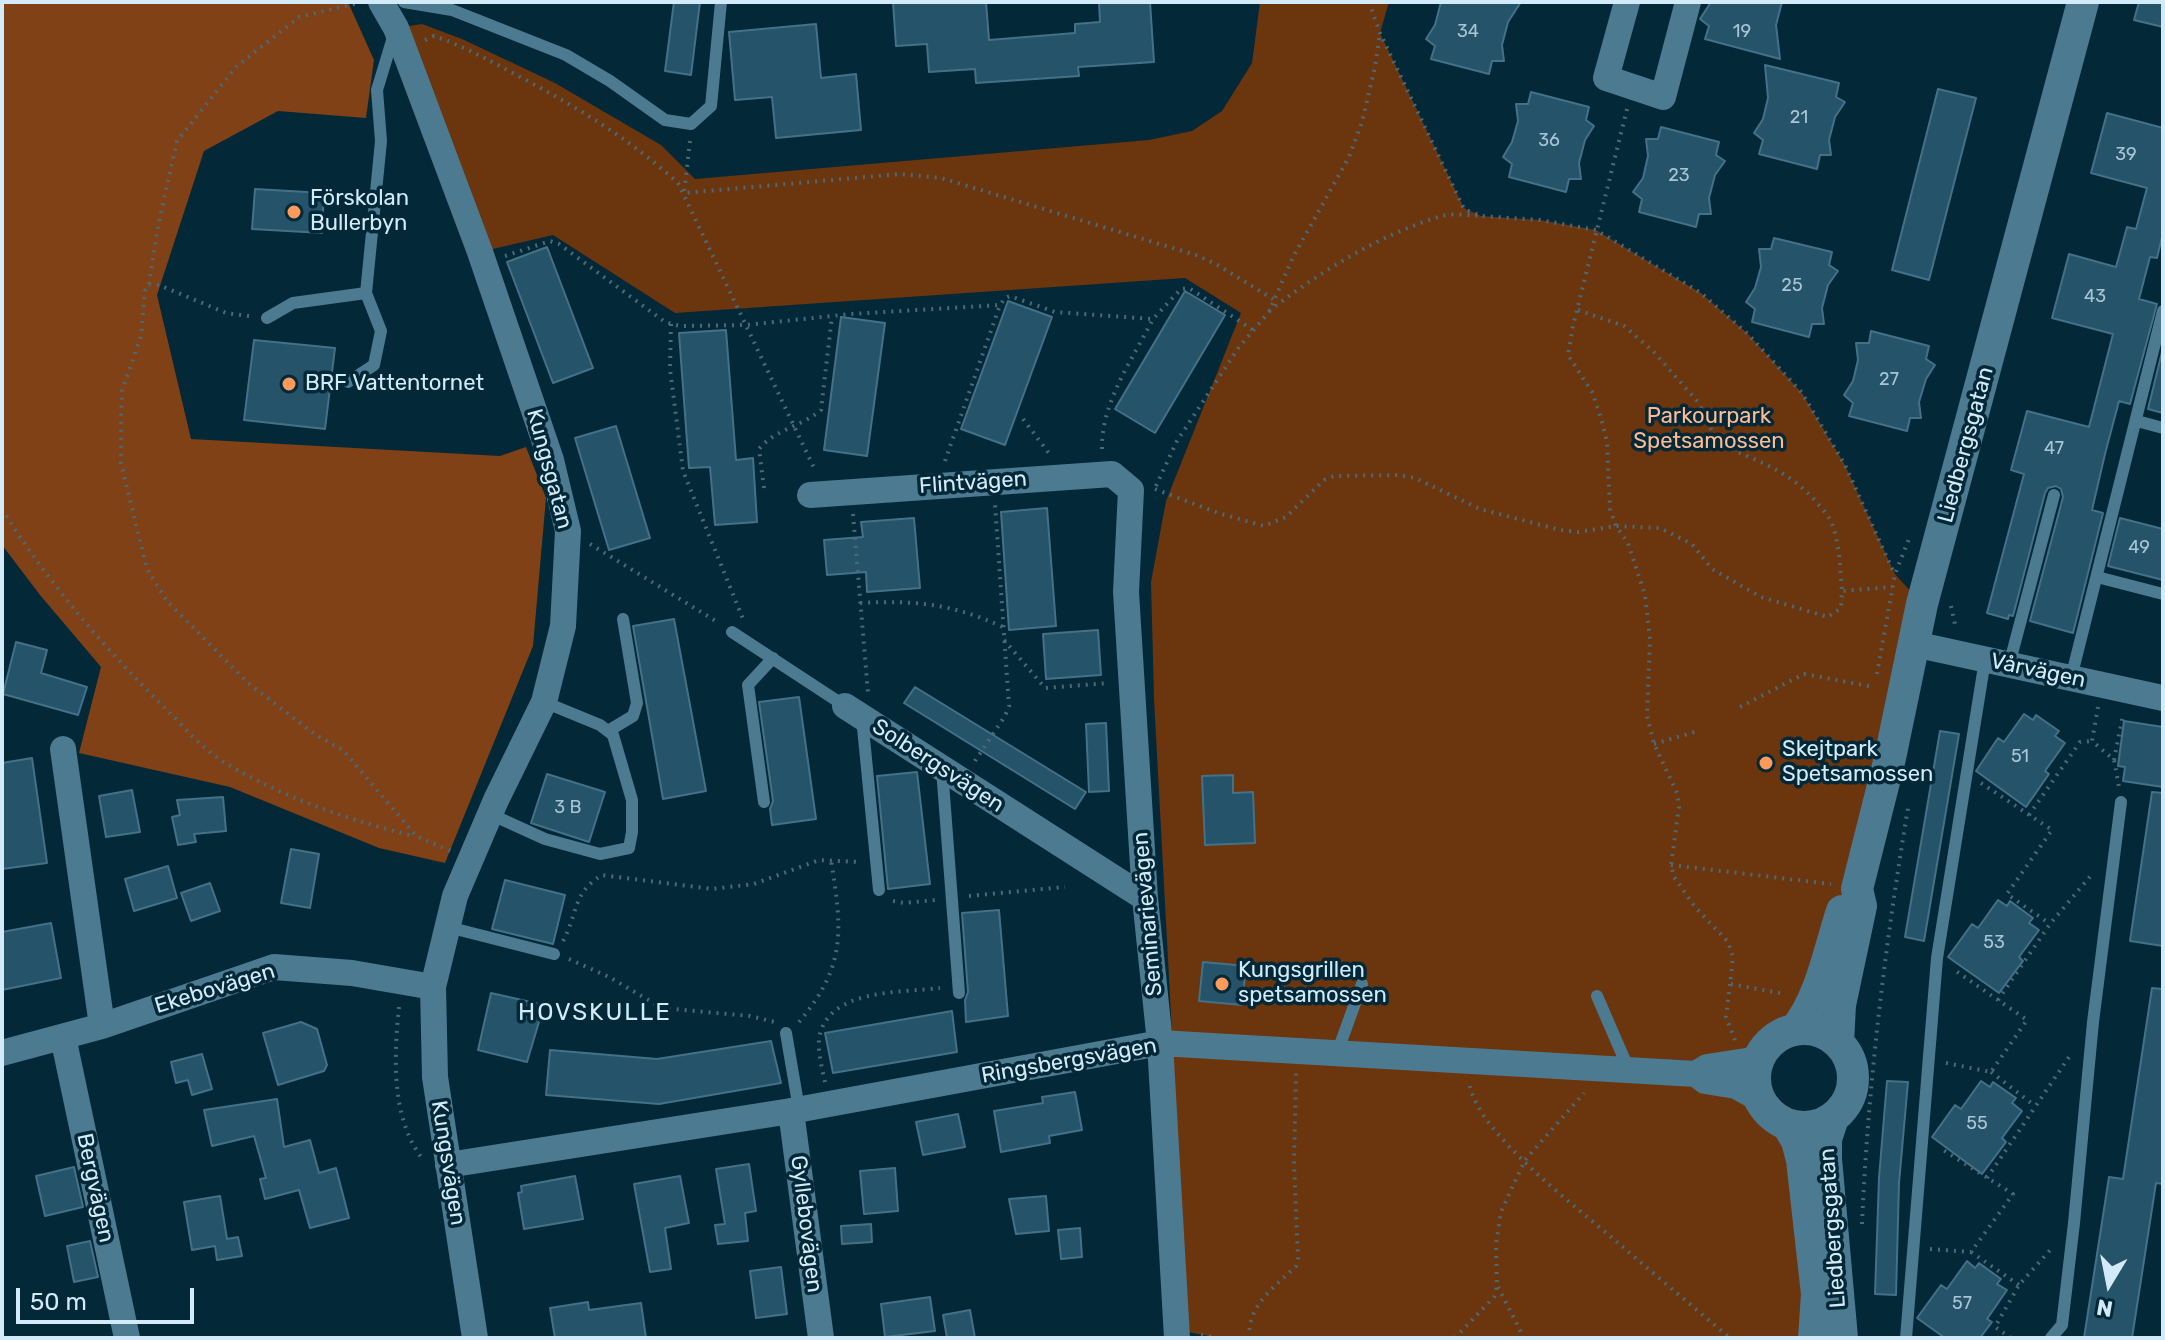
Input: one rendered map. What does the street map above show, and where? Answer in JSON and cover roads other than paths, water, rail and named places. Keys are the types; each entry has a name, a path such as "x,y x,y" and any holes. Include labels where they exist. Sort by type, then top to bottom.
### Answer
{"street":[{"path":"1627,2 1606,78 1663,97 1688,2"},
{"name":"Liedbergsgatan","path":"1795,1030 1806,1017 1814,998 1846,899 1847,887 1881,799 1922,604 2083,2"},
{"name":"Kungsgatan","path":"372,8 396,28 484,263 551,460 579,532 563,626 544,702 455,896 433,987"},
{"name":"Flintvägen","path":"829,493 1103,474 1112,474 1143,489"},
{"name":"Seminarievägen","path":"1143,489 1126,592 1145,898 1160,1043 1177,1338"},
{"name":"Vårvägen","path":"1914,644 2163,698"},
{"name":"Solbergsvägen","path":"859,716 1145,898"},
{"path":"63,749 102,1026"},
{"name":"Liedbergsgatan","path":"1838,1043 1840,1005 1861,906 1847,887"},
{"name":"Ekebovägen","path":"2,1053 102,1026 274,967 352,973 433,987"},
{"name":"Kungsvägen","path":"433,987 438,1166 475,1338"},
{"path":"1795,1030 1817,1031 1838,1043 1849,1058 1853,1082 1845,1104 1833,1118 1806,1127 1787,1124 1772,1115 1760,1099 1749,1055 1795,1030"},
{"name":"Bergvägen","path":"63,1037 127,1338"},
{"name":"Ringsbergsvägen","path":"438,1166 795,1110 1160,1043 1696,1074 1705,1081 1736,1086 1760,1099"},
{"name":"Ringsbergsvägen","path":"1696,1074 1707,1067 1749,1055"},
{"name":"Gyllebovägen","path":"795,1110 821,1338"},
{"name":"Liedbergsgatan","path":"1833,1118 1826,1139 1826,1159 1842,1338"},
{"name":"Liedbergsgatan","path":"1787,1124 1797,1141 1802,1160 1817,1294 1814,1338"}],"lane":[{"path":"404,2 452,10 566,55 610,81 665,120 691,124 711,106 721,2"},
{"path":"348,382 374,365 381,331 366,293 381,141 377,90 396,28"},
{"path":"267,318 293,303 366,293"},
{"path":"2071,678 2163,311"},
{"path":"2137,421 2163,428"},
{"path":"1906,1338 1937,958 1966,773 1997,662 2054,495"},
{"path":"2097,577 2163,594"},
{"path":"608,731 633,716 637,703 623,619"},
{"name":"Solbergsvägen","path":"732,632 859,716"},
{"path":"764,802 748,685 773,658"},
{"path":"490,814 545,839 600,854 629,848 632,800 613,735 600,725 544,702"},
{"path":"859,716 879,890"},
{"path":"952,775 959,989"},
{"path":"2051,1338 2062,1325 2093,1022 2121,802"},
{"path":"448,927 554,954"},
{"path":"1337,1053 1362,984"},
{"path":"1597,996 1629,1070"},
{"path":"786,1033 795,1110"}],"place":[{"name":"Förskolan Bullerbyn","path":"294,212"},
{"name":"BRF Vattentornet","path":"289,384"},
{"name":"Skejtpark Spetsamossen","path":"1766,763"},
{"name":"Kungsgrillen spetsamossen","path":"1222,984"}],"district":[{"name":"HOVSKULLE","path":"595,1013"}],"park label":[{"name":"Parkourpark Spetsamossen","path":"1709,430"}]}
